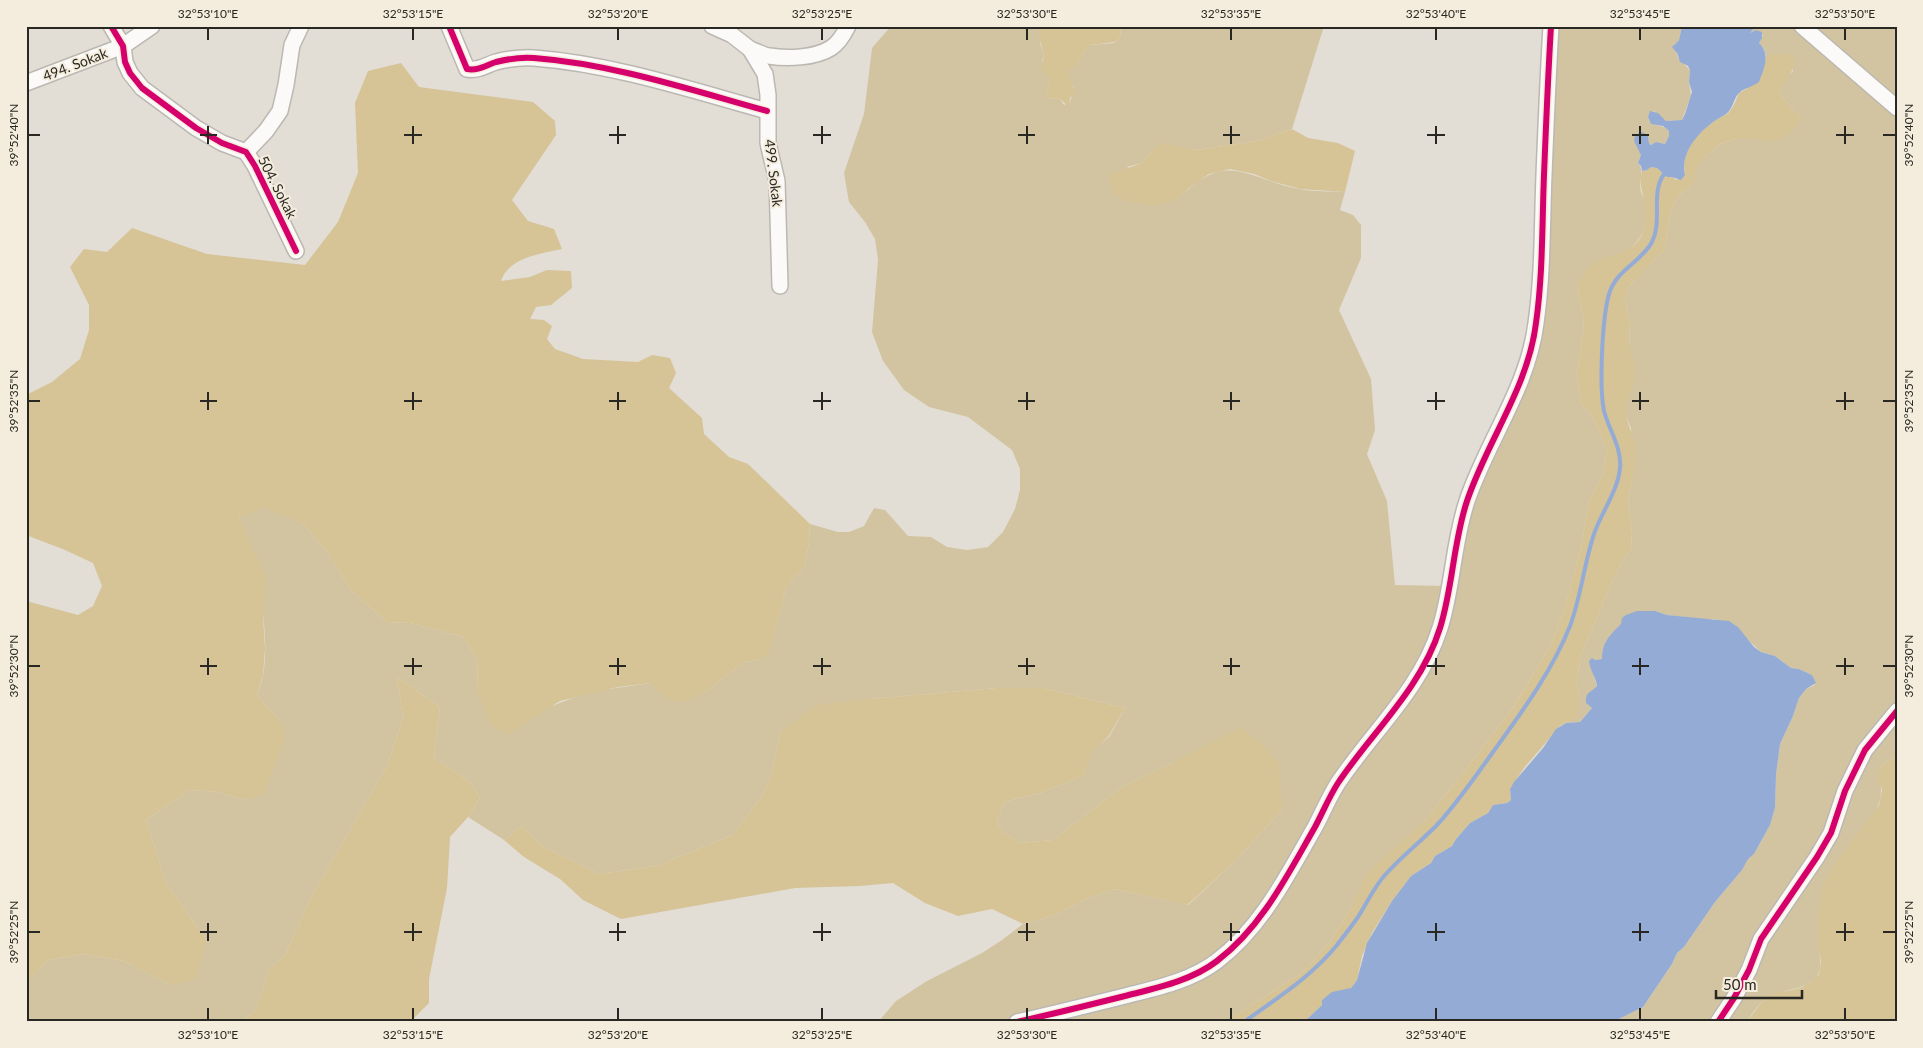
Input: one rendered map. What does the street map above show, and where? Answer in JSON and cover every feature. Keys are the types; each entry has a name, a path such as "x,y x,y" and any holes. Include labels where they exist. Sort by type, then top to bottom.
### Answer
{"street":[{"name":"504. Sokak","path":"111,26 123,46 125,62 130,73 142,88 196,128 222,143 246,152 255,166 296,251"},
{"name":"494. Sokak","path":"26,83 123,46 152,26"},
{"path":"246,152 266,131 280,111 292,45 301,26"},
{"path":"449,26 468,69 475,70 496,62 518,58 534,58 604,67 767,111"},
{"name":"499. Sokak","path":"712,26 732,35 750,49 765,74 768,96 768,143 777,181 780,286"},
{"path":"750,49 768,56 788,57 815,54 832,48 844,35 848,26"},
{"path":"1017,1022 1069,1011 1152,989 1195,975 1217,961 1262,915 1287,875 1338,784 1398,706 1422,668 1439,630 1450,586 1456,546 1466,502 1483,461 1510,408 1530,356 1535,332 1541,275 1551,26"},
{"path":"1802,26 1897,108"},
{"path":"1718,1022 1749,970 1761,940 1817,858 1831,833 1845,791 1866,750 1897,711"}],"shaded area":[{"path":"891,26 1047,26 1040,29 1040,43 1044,55 1042,61 1050,81 1046,92 1048,98 1060,99 1064,105 1070,102 1074,87 1071,84 1068,72 1077,64 1089,45 1114,43 1120,38 1121,26 1324,26 1292,129 1263,140 1197,150 1179,147 1152,150 1142,163 1127,167 1177,200 1194,184 1209,175 1223,171 1249,174 1299,189 1345,192 1340,210 1353,215 1361,225 1361,258 1339,310 1371,379 1375,430 1367,454 1387,501 1395,585 1450,586 1456,546 1530,356 1551,26 1682,26 1679,40 1674,45 1678,58 1690,70 1691,96 1682,120 1666,121 1654,111 1648,117 1652,123 1669,131 1665,144 1656,142 1652,145 1649,143 1648,135 1638,146 1641,155 1638,163 1641,169 1640,188 1648,211 1646,226 1632,248 1622,257 1577,287 1584,323 1577,376 1581,404 1592,415 1607,449 1603,475 1589,501 1581,548 1567,601 1552,643 1511,711 1426,820 1401,844 1351,908 1330,942 1303,972 1225,1022 878,1022 896,1001 927,981 982,953 1023,924 1053,916 1091,897 1114,889 1188,905 1236,859 1282,809 1176,761 1119,789 1053,840 1020,843 1003,832 997,822 1004,802 1043,792 1085,775 1089,754 1109,737 1125,708 1044,688 997,688 869,699 781,731 772,773 763,795 733,835 656,866 599,874 540,845 522,826 504,840 468,817 480,798 470,782 434,758 440,707 397,677 403,718 387,766 310,899 285,955 270,968 256,1010 241,1022 26,1022 26,984 48,960 84,954 124,961 171,985 207,941 166,883 146,820 190,790 217,792 246,800 278,719 257,695 263,678 265,658 263,617 256,574 239,518 264,506 303,524 325,549 351,590 387,622 410,623 463,637 478,660 477,689 541,712 581,696 609,689 651,683 656,690 705,692 744,662 759,660 769,652 786,588 804,567 809,543 810,524 838,532 849,532 864,526 874,508 885,510 908,536 931,537 947,547 967,550 988,547 1003,532 1015,509 1020,490 1020,469 1012,450 968,417 929,407 904,390 883,361 872,332 878,260 875,239 865,222 849,202 844,173 864,114 872,48"},
{"path":"1047,26 1121,26 1120,38 1115,42 1089,45 1077,64 1068,72 1075,92 1070,98 1069,107 1060,99 1048,98 1046,92 1050,81 1041,68 1044,55 1039,37 1040,29"},
{"path":"1756,26 1897,26 1897,757 1881,765 1879,770 1880,800 1867,823 1818,947 1820,957 1819,972 1812,981 1761,1003 1747,1022 1613,1022 1643,1007 1672,964 1677,953 1684,947 1715,902 1742,870 1747,859 1754,854 1770,825 1775,808 1776,775 1780,744 1799,698 1806,689 1815,685 1812,675 1799,669 1791,668 1775,656 1761,652 1734,624 1714,619 1667,615 1655,611 1622,618 1622,624 1605,643 1602,659 1595,660 1594,677 1597,686 1589,705 1592,708 1580,722 1566,723 1571,719 1579,701 1577,680 1581,655 1608,591 1624,558 1631,549 1632,534 1628,498 1633,478 1631,428 1626,417 1625,405 1633,386 1629,347 1630,323 1625,301 1629,286 1665,249 1670,213 1681,193 1695,181 1695,172 1699,163 1707,155 1720,144 1740,138 1758,138 1800,116 1790,107 1780,93 1783,81 1793,71 1788,54 1766,56 1764,49 1759,43 1763,35 1750,33"},
{"path":"1789,54 1795,61 1780,93 1790,107 1800,116 1800,122 1791,132 1777,141 1740,138 1720,144 1707,155 1695,172 1695,181 1681,193 1670,213 1665,249 1629,286 1625,301 1630,323 1629,347 1635,367 1633,386 1626,405 1626,417 1636,446 1633,478 1628,498 1632,534 1631,549 1624,558 1608,591 1581,655 1577,680 1578,716 1560,726 1524,768 1510,789 1511,800 1507,803 1493,805 1488,813 1470,823 1452,846 1435,856 1431,863 1411,876 1392,901 1372,933 1362,956 1357,980 1351,988 1322,1000 1322,1005 1304,1022 1225,1022 1303,972 1330,942 1351,908 1368,872 1426,820 1511,711 1552,643 1567,601 1581,548 1589,501 1603,475 1607,449 1592,415 1581,404 1577,376 1584,323 1577,287 1590,267 1600,260 1630,248 1641,237 1647,219 1641,185 1642,171 1651,167 1657,168 1667,177 1672,176 1676,180 1685,175 1685,158 1697,136 1709,125 1729,112 1739,93 1754,83 1763,68 1766,56"},
{"path":"401,63 419,87 533,102 555,121 556,135 512,200 528,221 554,229 562,249 535,255 518,262 505,273 501,281 530,277 547,270 571,271 572,288 551,305 536,307 530,319 544,320 552,326 547,339 555,349 583,359 638,362 652,355 670,358 676,373 669,388 702,418 704,434 729,457 748,464 810,524 809,543 804,567 786,588 769,653 759,660 744,662 705,692 686,700 675,702 656,690 651,683 618,687 560,701 508,734 490,725 477,689 478,660 463,637 410,623 387,622 351,590 325,549 303,524 264,507 239,518 266,576 263,615 265,649 263,676 257,695 278,719 286,735 264,794 246,800 217,792 190,790 146,820 166,883 207,941 195,979 171,985 124,961 84,954 48,960 26,984 26,601 78,615 93,606 102,586 93,563 26,535 26,395 52,382 80,359 89,330 89,305 70,267 84,249 107,252 132,228 207,254 305,265 338,222 358,173 355,103 368,71"},
{"path":"1292,129 1308,138 1338,143 1355,151 1345,192 1300,189 1254,174 1230,169 1209,174 1189,188 1177,200 1152,205 1126,201 1113,193 1109,175 1142,163 1152,150 1161,143 1197,150 1263,140"},
{"path":"397,677 440,707 434,758 470,782 480,798 468,817 450,837 447,888 429,979 429,1003 410,1022 241,1022 256,1010 270,968 285,955 310,899 387,766 403,718"},
{"path":"997,688 1044,688 1125,708 1108,737 1090,754 1085,775 1043,792 1004,802 997,822 1003,832 1020,843 1053,840 1119,789 1240,728 1259,741 1279,764 1282,809 1236,859 1187,905 1114,889 1091,897 1053,916 1023,924 992,909 958,916 925,903 893,883 795,888 621,919 583,900 560,879 524,857 504,840 522,826 540,845 599,874 656,866 733,835 763,795 772,773 781,731 817,705"},
{"path":"1897,757 1897,1022 1747,1022 1760,1004 1774,994 1800,988 1811,982 1819,974 1821,961 1818,947 1818,916 1823,886 1837,861 1879,805 1882,790 1877,776 1881,765"}],"water":[{"path":"1682,26 1756,26 1750,33 1756,30 1762,32 1762,38 1759,43 1763,47 1766,57 1759,82 1740,92 1728,112 1709,125 1692,144 1685,159 1685,175 1681,180 1667,177 1657,168 1651,167 1642,171 1638,163 1641,155 1634,141 1635,135 1642,132 1648,135 1651,145 1656,142 1665,144 1669,131 1663,126 1651,124 1648,117 1650,111 1658,113 1666,121 1682,120 1685,114 1692,92 1689,82 1690,70 1688,66 1680,62 1677,53 1672,47 1679,40"},
{"path":"1637,611 1655,611 1667,615 1729,621 1738,627 1754,647 1761,652 1775,656 1791,668 1799,669 1812,675 1816,683 1806,689 1799,698 1780,744 1776,775 1775,808 1770,825 1754,854 1748,859 1742,870 1715,902 1684,947 1677,953 1672,964 1643,1007 1613,1022 1304,1022 1322,1005 1322,1000 1332,992 1351,988 1357,980 1367,943 1392,901 1411,876 1431,863 1435,856 1452,846 1470,823 1488,813 1493,805 1507,803 1511,800 1510,789 1514,782 1543,748 1556,729 1566,723 1580,722 1592,708 1586,703 1586,696 1597,686 1589,661 1592,658 1595,660 1602,659 1605,643 1621,624 1622,618"}],"waterway":[{"path":"1244,1022 1281,996 1327,957 1358,917 1381,880 1397,862 1436,826 1463,793 1533,695 1562,644 1574,615 1594,534 1619,477 1619,453 1606,418 1602,400 1602,351 1607,302 1614,283 1648,249 1652,242 1657,225 1658,190 1664,174"}],"cycle path":[{"path":"111,26 123,46 125,62 130,73 142,88 196,128 222,143 246,152 255,166 296,251"},
{"path":"449,26 467,69 479,68 496,62 519,58 564,61 652,79 767,111"},
{"path":"1017,1022 1173,983 1196,974 1217,961 1248,932 1273,899 1338,783 1395,709 1421,671 1432,650 1440,628 1448,597 1462,517 1467,501 1475,479 1516,392 1532,347 1541,268 1551,26"},
{"path":"1718,1022 1749,970 1761,939 1817,857 1831,833 1845,791 1865,750 1897,711"}]}
